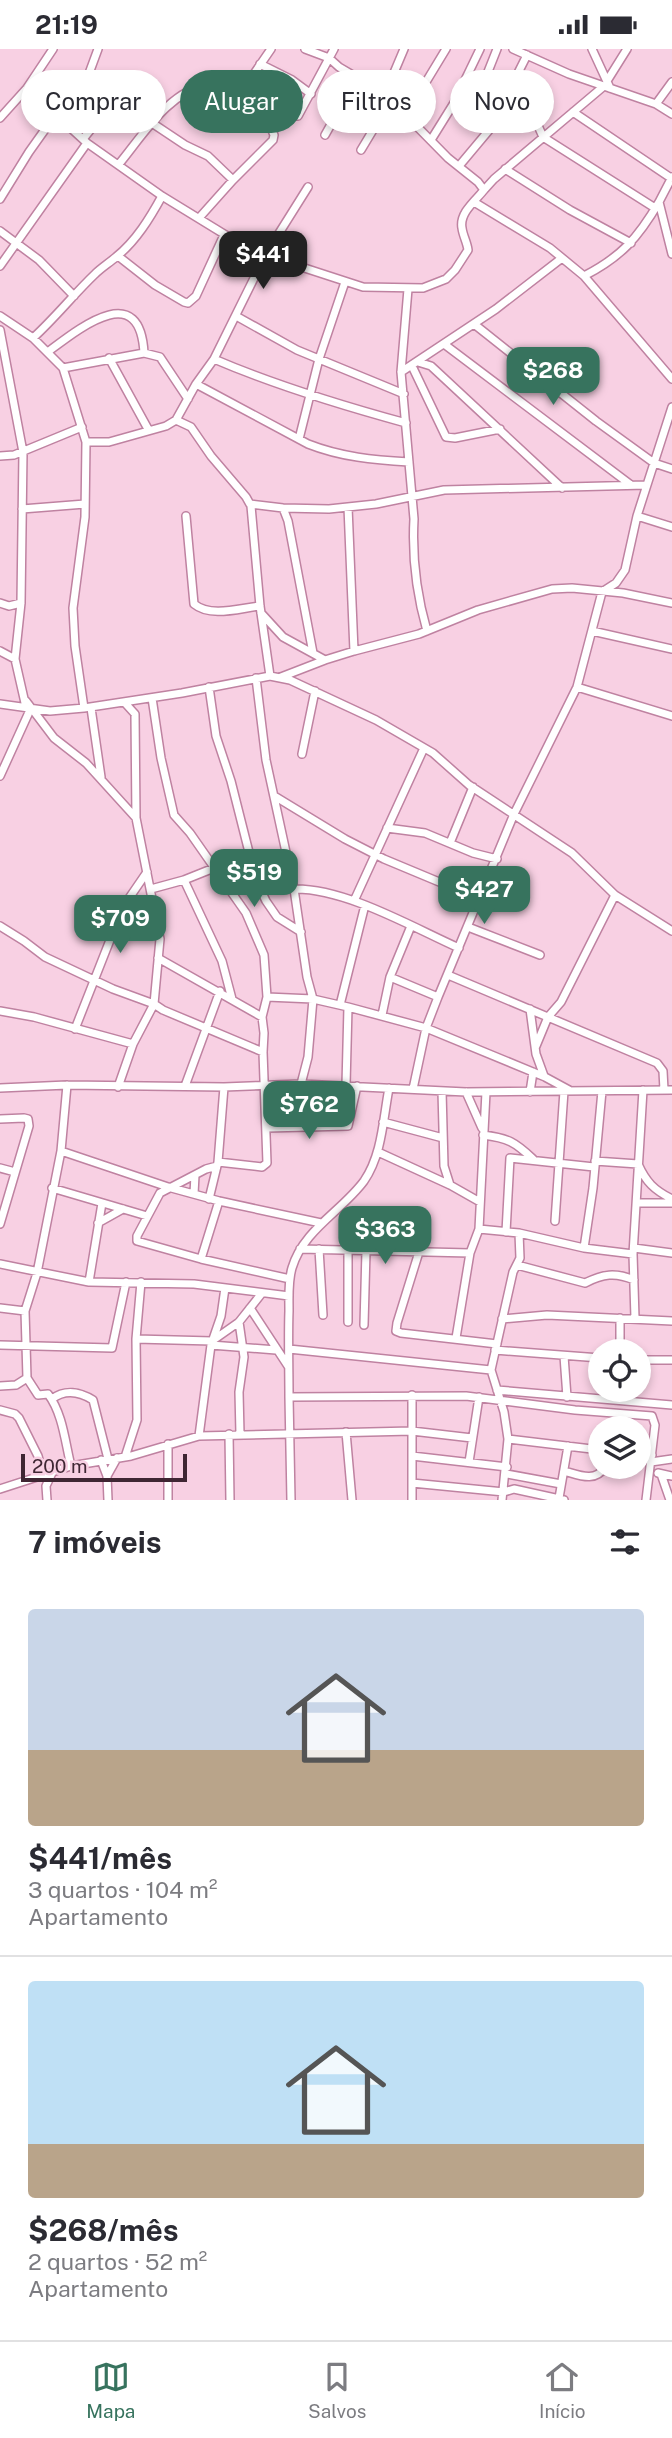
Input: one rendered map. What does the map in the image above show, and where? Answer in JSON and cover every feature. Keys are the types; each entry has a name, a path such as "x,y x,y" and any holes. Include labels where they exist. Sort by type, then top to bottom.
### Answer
{"street":[{"path":"39,70 53,49"},
{"path":"90,70 99,49"},
{"path":"166,109 204,85 213,85 232,98 238,97 271,49"},
{"path":"305,49 330,58 343,70"},
{"path":"199,218 273,140 270,118 275,114 298,116 334,49"},
{"path":"397,70 404,49"},
{"path":"434,70 446,49"},
{"path":"431,140 454,103 480,49"},
{"path":"489,70 497,49"},
{"path":"513,49 656,104 672,114"},
{"path":"592,49 607,85"},
{"path":"77,133 162,196 224,235 266,254 363,287 423,288 446,279 468,250 461,221 484,190 505,169 607,85 627,49"},
{"path":"519,70 527,55"},
{"path":"260,64 292,80 311,94"},
{"path":"656,104 672,82"},
{"path":"0,118 21,95"},
{"path":"573,112 672,177 631,243 604,266 584,276"},
{"path":"166,132 208,156 233,180"},
{"path":"0,199 29,152 45,133"},
{"path":"0,266 91,133"},
{"path":"119,164 144,133"},
{"path":"361,150 370,133"},
{"path":"424,133 484,190"},
{"path":"459,166 486,133"},
{"path":"541,133 543,137 657,205 671,241 672,254"},
{"path":"505,169 570,210 631,243"},
{"path":"86,442 109,442 176,420 214,359 266,254 308,187"},
{"path":"33,338 97,272 118,256 145,225 162,196"},
{"path":"474,202 550,248 584,276 672,379"},
{"path":"0,231 39,260 74,296"},
{"path":"118,256 155,285 188,303 196,296 224,235"},
{"path":"401,372 474,324 562,258"},
{"path":"299,439 319,359 345,282"},
{"path":"408,289 401,372 414,519 413,541 422,614 428,631"},
{"path":"49,351 86,325 121,313 133,317 141,330 144,353"},
{"path":"0,316 49,351 63,368 86,442 83,545 73,608 75,646 102,778"},
{"path":"236,316 319,359 404,394"},
{"path":"474,324 542,380 654,463 672,469"},
{"path":"0,330 23,452 21,603 15,659 28,707 54,739 102,778 136,818"},
{"path":"444,344 631,485"},
{"path":"63,368 144,353 160,357 188,399"},
{"path":"430,353 431,366"},
{"path":"109,358 148,429"},
{"path":"214,359 310,397 406,423"},
{"path":"415,364 431,366 562,488"},
{"path":"415,364 446,437 455,438 500,429"},
{"path":"386,386 403,382"},
{"path":"196,384 327,451 353,457 409,462"},
{"path":"412,1089 426,1028 438,997 514,814 576,687 602,592 617,583 625,570 637,516 671,410"},
{"path":"176,420 191,427 250,504 270,676"},
{"path":"0,456 23,452 82,427"},
{"path":"250,504 330,509 444,490 646,485"},
{"path":"22,509 85,504"},
{"path":"348,507 354,651"},
{"path":"283,508 290,531 313,653"},
{"path":"187,516 194,604 201,610 210,611 261,610"},
{"path":"637,516 672,527"},
{"path":"281,677 325,660 428,631 478,610 552,589 572,588 623,593 672,603"},
{"path":"0,603 9,606 20,616"},
{"path":"9,606 21,603"},
{"path":"261,610 284,637 325,660"},
{"path":"592,631 672,649"},
{"path":"0,651 15,659"},
{"path":"0,704 87,708 256,678 281,677 376,720 433,753 472,787 572,853 615,895 672,931"},
{"path":"256,678 265,749 294,888 307,977 313,999 308,1057 301,1084"},
{"path":"209,687 216,736 231,781 256,880 277,916 301,932"},
{"path":"576,687 672,716"},
{"path":"302,754 315,691"},
{"path":"152,698 157,737 174,815 190,833 246,912 264,955 265,1001 261,1017 264,1033 268,1157 265,1165 218,1164 168,1187 156,1198 137,1241 290,1279"},
{"path":"118,1087 133,1044 154,1004 160,939 136,818 135,714 130,702"},
{"path":"0,776 28,707"},
{"path":"354,901 424,748"},
{"path":"86,763 96,749"},
{"path":"450,843 472,787"},
{"path":"276,797 376,855 480,899"},
{"path":"387,828 414,830 473,853 497,859"},
{"path":"151,889 184,880 249,855"},
{"path":"75,1029 123,907 147,872"},
{"path":"184,880 218,951 232,999"},
{"path":"294,888 310,888 354,901 459,948"},
{"path":"530,1092 536,1050 548,1017 566,992 615,895"},
{"path":"346,1086 344,1006 365,905"},
{"path":"0,926 45,957 113,989 263,1052"},
{"path":"382,1015 390,977 411,926"},
{"path":"468,927 540,955"},
{"path":"158,958 220,991 261,1017"},
{"path":"0,1088 66,1085 224,1087 301,1084 485,1092 668,1090 663,1071 657,1063 448,975"},
{"path":"390,977 438,997"},
{"path":"185,1086 220,991"},
{"path":"251,1010 265,1001 313,999 382,1015 426,1028 545,1077 568,1091"},
{"path":"530,1009 536,1050 545,1077"},
{"path":"0,1011 34,1017 133,1044"},
{"path":"66,1085 61,1151 37,1273 25,1311 25,1346 27,1378 38,1395 48,1394 52,1399 64,1433 71,1466"},
{"path":"267,1128 348,1126 356,1086"},
{"path":"209,1199 218,1164 224,1087"},
{"path":"291,1500 289,1296 292,1268 300,1249 321,1223 362,1183 373,1165 378,1152 389,1088"},
{"path":"635,1318 634,1251 643,1090"},
{"path":"442,1091 444,1166 450,1185"},
{"path":"466,1091 483,1132"},
{"path":"555,1221 568,1091"},
{"path":"584,1248 602,1091"},
{"path":"456,1338 470,1252 479,1229 485,1092"},
{"path":"0,1119 24,1118 29,1123 0,1224"},
{"path":"383,1122 443,1138"},
{"path":"483,1132 515,1142 533,1159"},
{"path":"61,1151 209,1199 321,1223"},
{"path":"378,1152 480,1202"},
{"path":"506,1231 510,1158 559,1163 638,1164"},
{"path":"638,1164 650,1185 672,1201"},
{"path":"437,1180 444,1166"},
{"path":"0,1168 15,1172"},
{"path":"194,1194 195,1175"},
{"path":"52,1188 147,1216"},
{"path":"201,1259 219,1201"},
{"path":"637,1203 672,1201"},
{"path":"89,1282 102,1203"},
{"path":"100,1214 111,1206"},
{"path":"99,1223 123,1209"},
{"path":"479,1229 519,1233 584,1248 672,1253"},
{"path":"503,1496 508,1440 491,1370 513,1272 520,1258 519,1233"},
{"path":"300,1249 470,1252"},
{"path":"319,1249 323,1315"},
{"path":"348,1251 348,1322"},
{"path":"364,1325 366,1251"},
{"path":"419,1252 396,1331 456,1338 496,1347 588,1357"},
{"path":"0,1264 89,1282 141,1282 289,1296"},
{"path":"517,1265 585,1283 599,1275 624,1276 634,1280"},
{"path":"0,1345 112,1348 126,1282"},
{"path":"107,1476 121,1457 137,1420 136,1339 141,1282"},
{"path":"199,1436 211,1343 221,1316 225,1288"},
{"path":"211,1343 239,1322 262,1293"},
{"path":"0,1308 25,1311"},
{"path":"250,1308 289,1366"},
{"path":"502,1319 547,1315 672,1321"},
{"path":"620,1318 620,1339"},
{"path":"239,1322 243,1348 239,1392 240,1434"},
{"path":"136,1339 276,1350"},
{"path":"289,1349 491,1370"},
{"path":"564,1356 566,1397"},
{"path":"651,1360 672,1360"},
{"path":"0,1386 16,1385 27,1378"},
{"path":"497,1389 672,1405"},
{"path":"52,1399 59,1394 70,1392 93,1400 105,1460 108,1500"},
{"path":"412,1395 412,1500"},
{"path":"289,1397 479,1397 575,1410 652,1416 655,1425 651,1466"},
{"path":"469,1462 479,1397"},
{"path":"0,1410 15,1414 29,1437 46,1486 47,1500"},
{"path":"0,1489 71,1466 121,1457 199,1436 412,1431 472,1438"},
{"path":"346,1432 352,1500"},
{"path":"229,1434 230,1500"},
{"path":"508,1440 588,1448"},
{"path":"168,1444 168,1500"},
{"path":"412,1483 503,1496 514,1489 561,1499 568,1446"},
{"path":"412,1456 469,1462 561,1484"},
{"path":"652,1459 672,1459"},
{"path":"564,1471 588,1476"},
{"path":"651,1472 672,1476"},
{"path":"46,1486 52,1473"},
{"path":"661,1474 670,1500"},
{"path":"646,1500 649,1479"}]}
